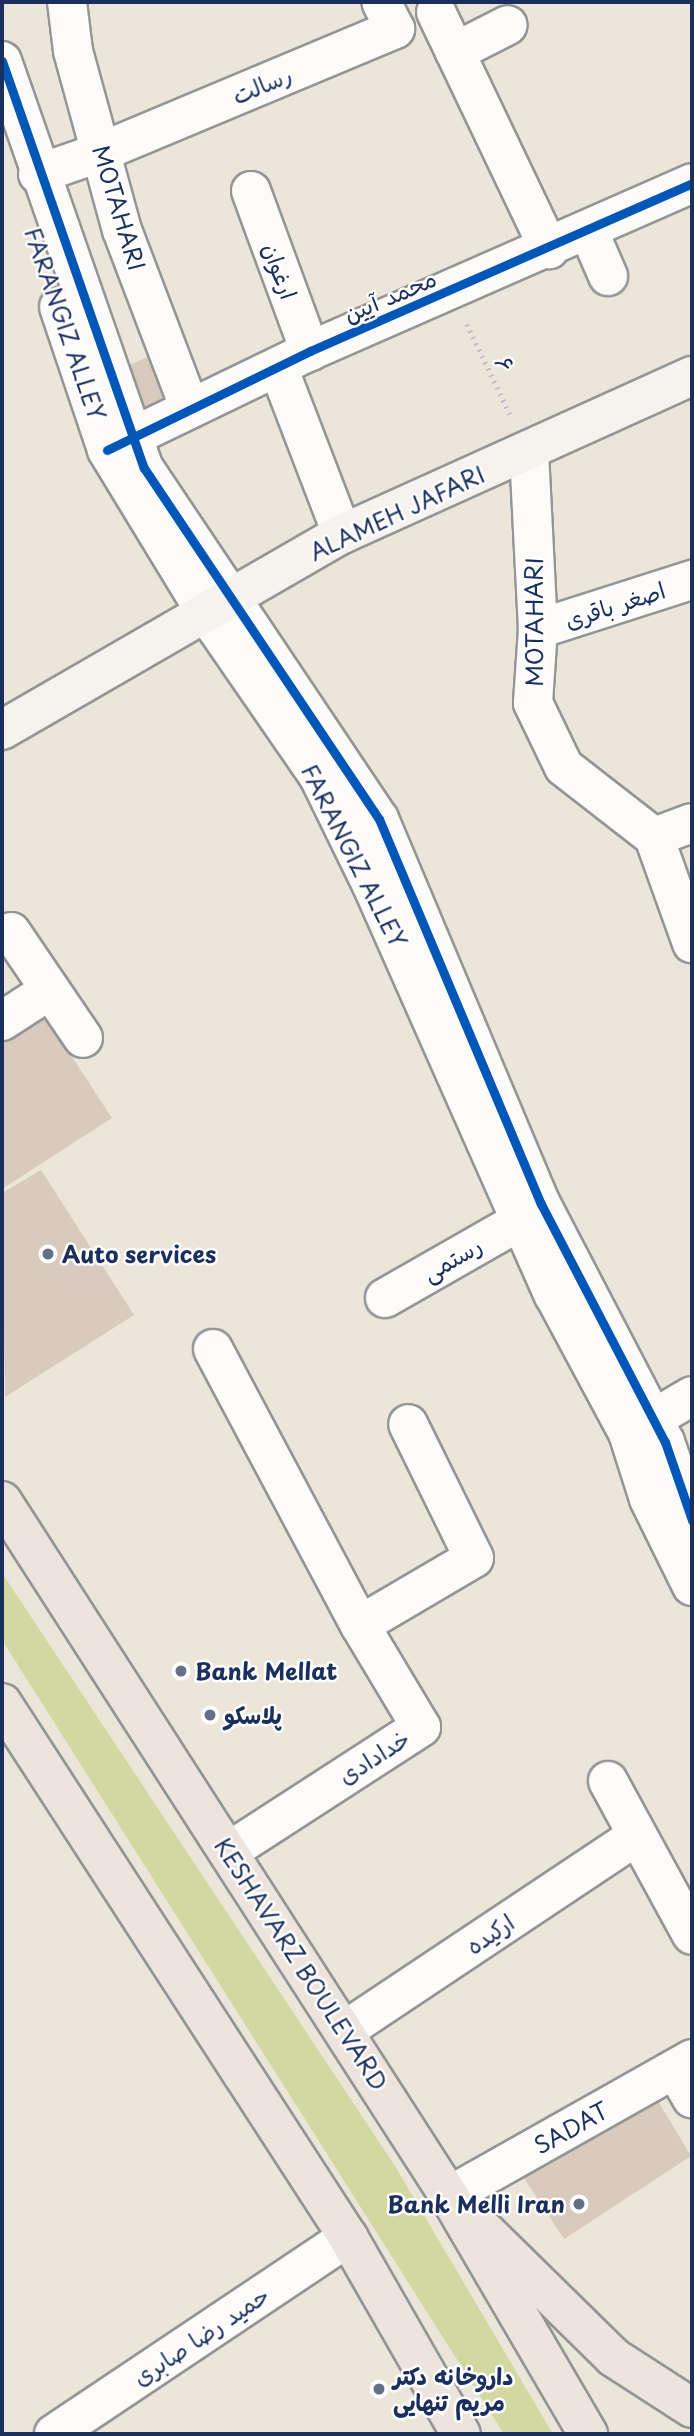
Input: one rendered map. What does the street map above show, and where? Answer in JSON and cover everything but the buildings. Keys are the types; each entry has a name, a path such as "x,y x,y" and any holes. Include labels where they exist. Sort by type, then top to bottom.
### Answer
{"main road":[{"name":"ALAMEH JAFARI","path":"2,730 342,534 529,453 692,376"},
{"name":"KESHAVARZ BOULEVARD","path":"2,1501 449,2196 588,2434"},
{"path":"2,1703 348,2237 461,2434"},
{"path":"449,2196 613,2357 692,2408"},
{"path":"348,2237 441,2434"}],"street":[{"name":"رسالت","path":"101,152 396,29 382,2"},
{"name":"MOTAHARI","path":"73,4 73,51 122,230 190,409"},
{"path":"436,12 549,250"},
{"path":"455,52 508,25"},
{"path":"2,61 120,443 144,468 219,605 379,820 541,1204 653,1419 692,1520"},
{"name":"FARANGIZ ALLEY","path":"2,138 120,443"},
{"path":"38,174 101,152"},
{"name":"محمد آیین","path":"120,443 294,359 549,250 692,183"},
{"name":"ارغوان","path":"251,191 294,359"},
{"path":"589,232 608,276"},
{"path":"294,359 342,534"},
{"name":"MOTAHARI","path":"529,453 538,629 533,703 564,767 654,836"},
{"name":"اصغر باقری","path":"538,629 692,580"},
{"name":"FARANGIZ ALLEY","path":"219,605 319,777 377,895 554,1295 619,1413 649,1499 692,1586"},
{"path":"692,823 654,836 692,943"},
{"path":"11,932 83,1038"},
{"path":"2,1021 50,990"},
{"name":"رستمی","path":"384,1298 520,1221"},
{"name":"خدادادی","path":"213,1349 360,1625 421,1727 228,1852"},
{"path":"653,1419 692,1396"},
{"path":"360,1625 474,1558 408,1424"},
{"path":"608,1781 692,1935"},
{"name":"ارکیده","path":"344,2031 636,1836"},
{"name":"SADAT","path":"449,2196 687,2075"},
{"name":"حمید رضا صابری","path":"54,2434 348,2237"}],"green space":[{"path":"2,1573 395,2166 553,2434 504,2434 2,1640"}],"cycle path":[{"path":"2,61 144,468 379,819 541,1204 665,1442 692,1520"},
{"path":"107,450 310,351 692,183"}],"place":[{"name":"Auto services","path":"48,1254"},
{"name":"Bank Mellat","path":"181,1671"},
{"name":"پلاسکو","path":"210,1715"},
{"name":"Bank Melli Iran","path":"579,2204"},
{"name":"داروخانه دکتر مریم تنهایی","path":"379,2389"}]}
